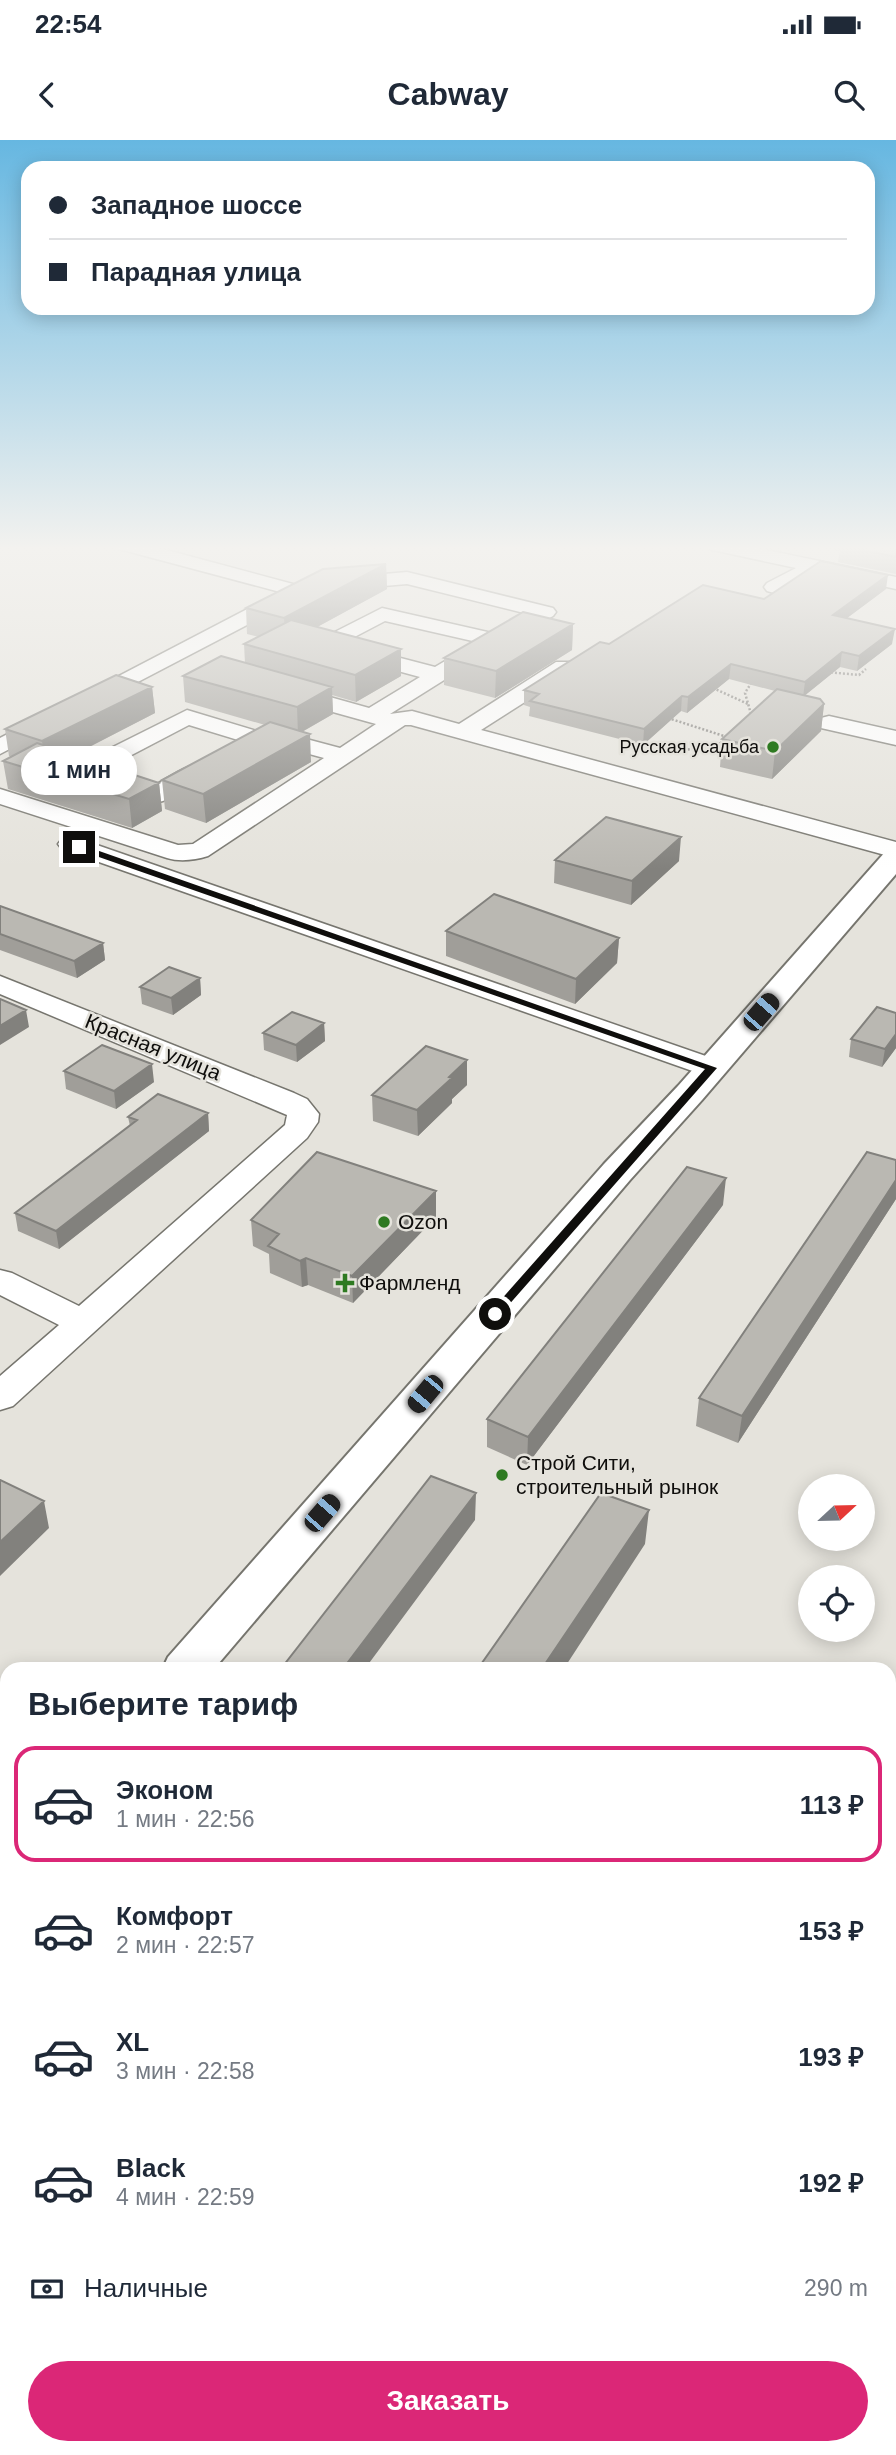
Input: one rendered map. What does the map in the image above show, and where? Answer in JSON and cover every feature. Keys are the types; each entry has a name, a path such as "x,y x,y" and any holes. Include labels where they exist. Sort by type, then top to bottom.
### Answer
{"main road":[{"path":"192,1662 608,1183 896,857"}],"street":[{"path":"0,747 178,653"},
{"path":"355,653 439,675"},
{"path":"0,796 176,853 199,851 345,756 383,719 439,675 474,653"},
{"path":"169,658 194,665"},
{"path":"463,731 578,659"},
{"path":"270,687 383,719 412,718 463,731 896,850"},
{"path":"258,739 154,796 81,772 187,717 258,739 280,739 345,756"},
{"path":"829,723 891,731"},
{"path":"0,819 712,1068"},
{"name":"Красная улица","path":"0,984 284,1100 296,1106 303,1114 302,1122 296,1130 82,1322"},
{"path":"0,1281 82,1322 0,1397"}],"path":[{"path":"823,671 842,676 852,673 859,675 866,669"},
{"path":"743,722 751,714 747,688 761,675"},
{"path":"705,685 748,704"},
{"path":"663,717 690,723 727,737"},
{"path":"648,746 682,750 715,748 735,729"}],"building":[{"path":"276,653 394,653 355,675"},
{"path":"453,653 525,653 496,671 444,658"},
{"path":"583,653 841,653 805,682 731,664 688,697 682,696 644,729 530,701 539,694 524,690"},
{"path":"221,656 332,687 297,707 183,676"},
{"path":"116,675 152,687 42,741 5,729"},
{"path":"777,689 820,699 824,704 775,751 722,739"},
{"path":"270,722 310,734 203,794 162,780"},
{"path":"37,743 159,783 129,799 3,761"},
{"path":"606,817 681,837 632,881 555,860"},
{"path":"494,894 619,938 576,979 446,931"},
{"path":"0,906 103,943 74,961 0,934"},
{"path":"169,967 200,978 171,998 140,987"},
{"path":"0,999 26,1010 0,1026"},
{"path":"877,1007 896,1013 896,1034 885,1049 851,1039"},
{"path":"292,1012 324,1023 296,1045 263,1033"},
{"path":"102,1045 152,1064 114,1091 64,1071"},
{"path":"426,1046 467,1060 449,1077 452,1078 417,1110 372,1095"},
{"path":"158,1094 208,1113 56,1231 15,1213 137,1120 128,1117"},
{"path":"317,1152 436,1191 352,1276 306,1258 300,1261 268,1246 279,1234 251,1220"},
{"path":"867,1152 896,1160 896,1180 742,1416 699,1398"},
{"path":"687,1167 726,1178 528,1437 487,1419"},
{"path":"431,1476 476,1493 348,1662 286,1662"},
{"path":"0,1480 44,1501 0,1542"},
{"path":"601,1493 649,1510 546,1662 483,1662"}],"place":[{"name":"Русская усадьба","path":"773,747"},
{"name":"Ozon","path":"384,1222"},
{"name":"Фармленд","path":"345,1283"},
{"name":"Строй Сити, строительный рынок","path":"502,1475"}],"route":[{"path":"79,847 712,1068 617,1172 495,1314"}]}
